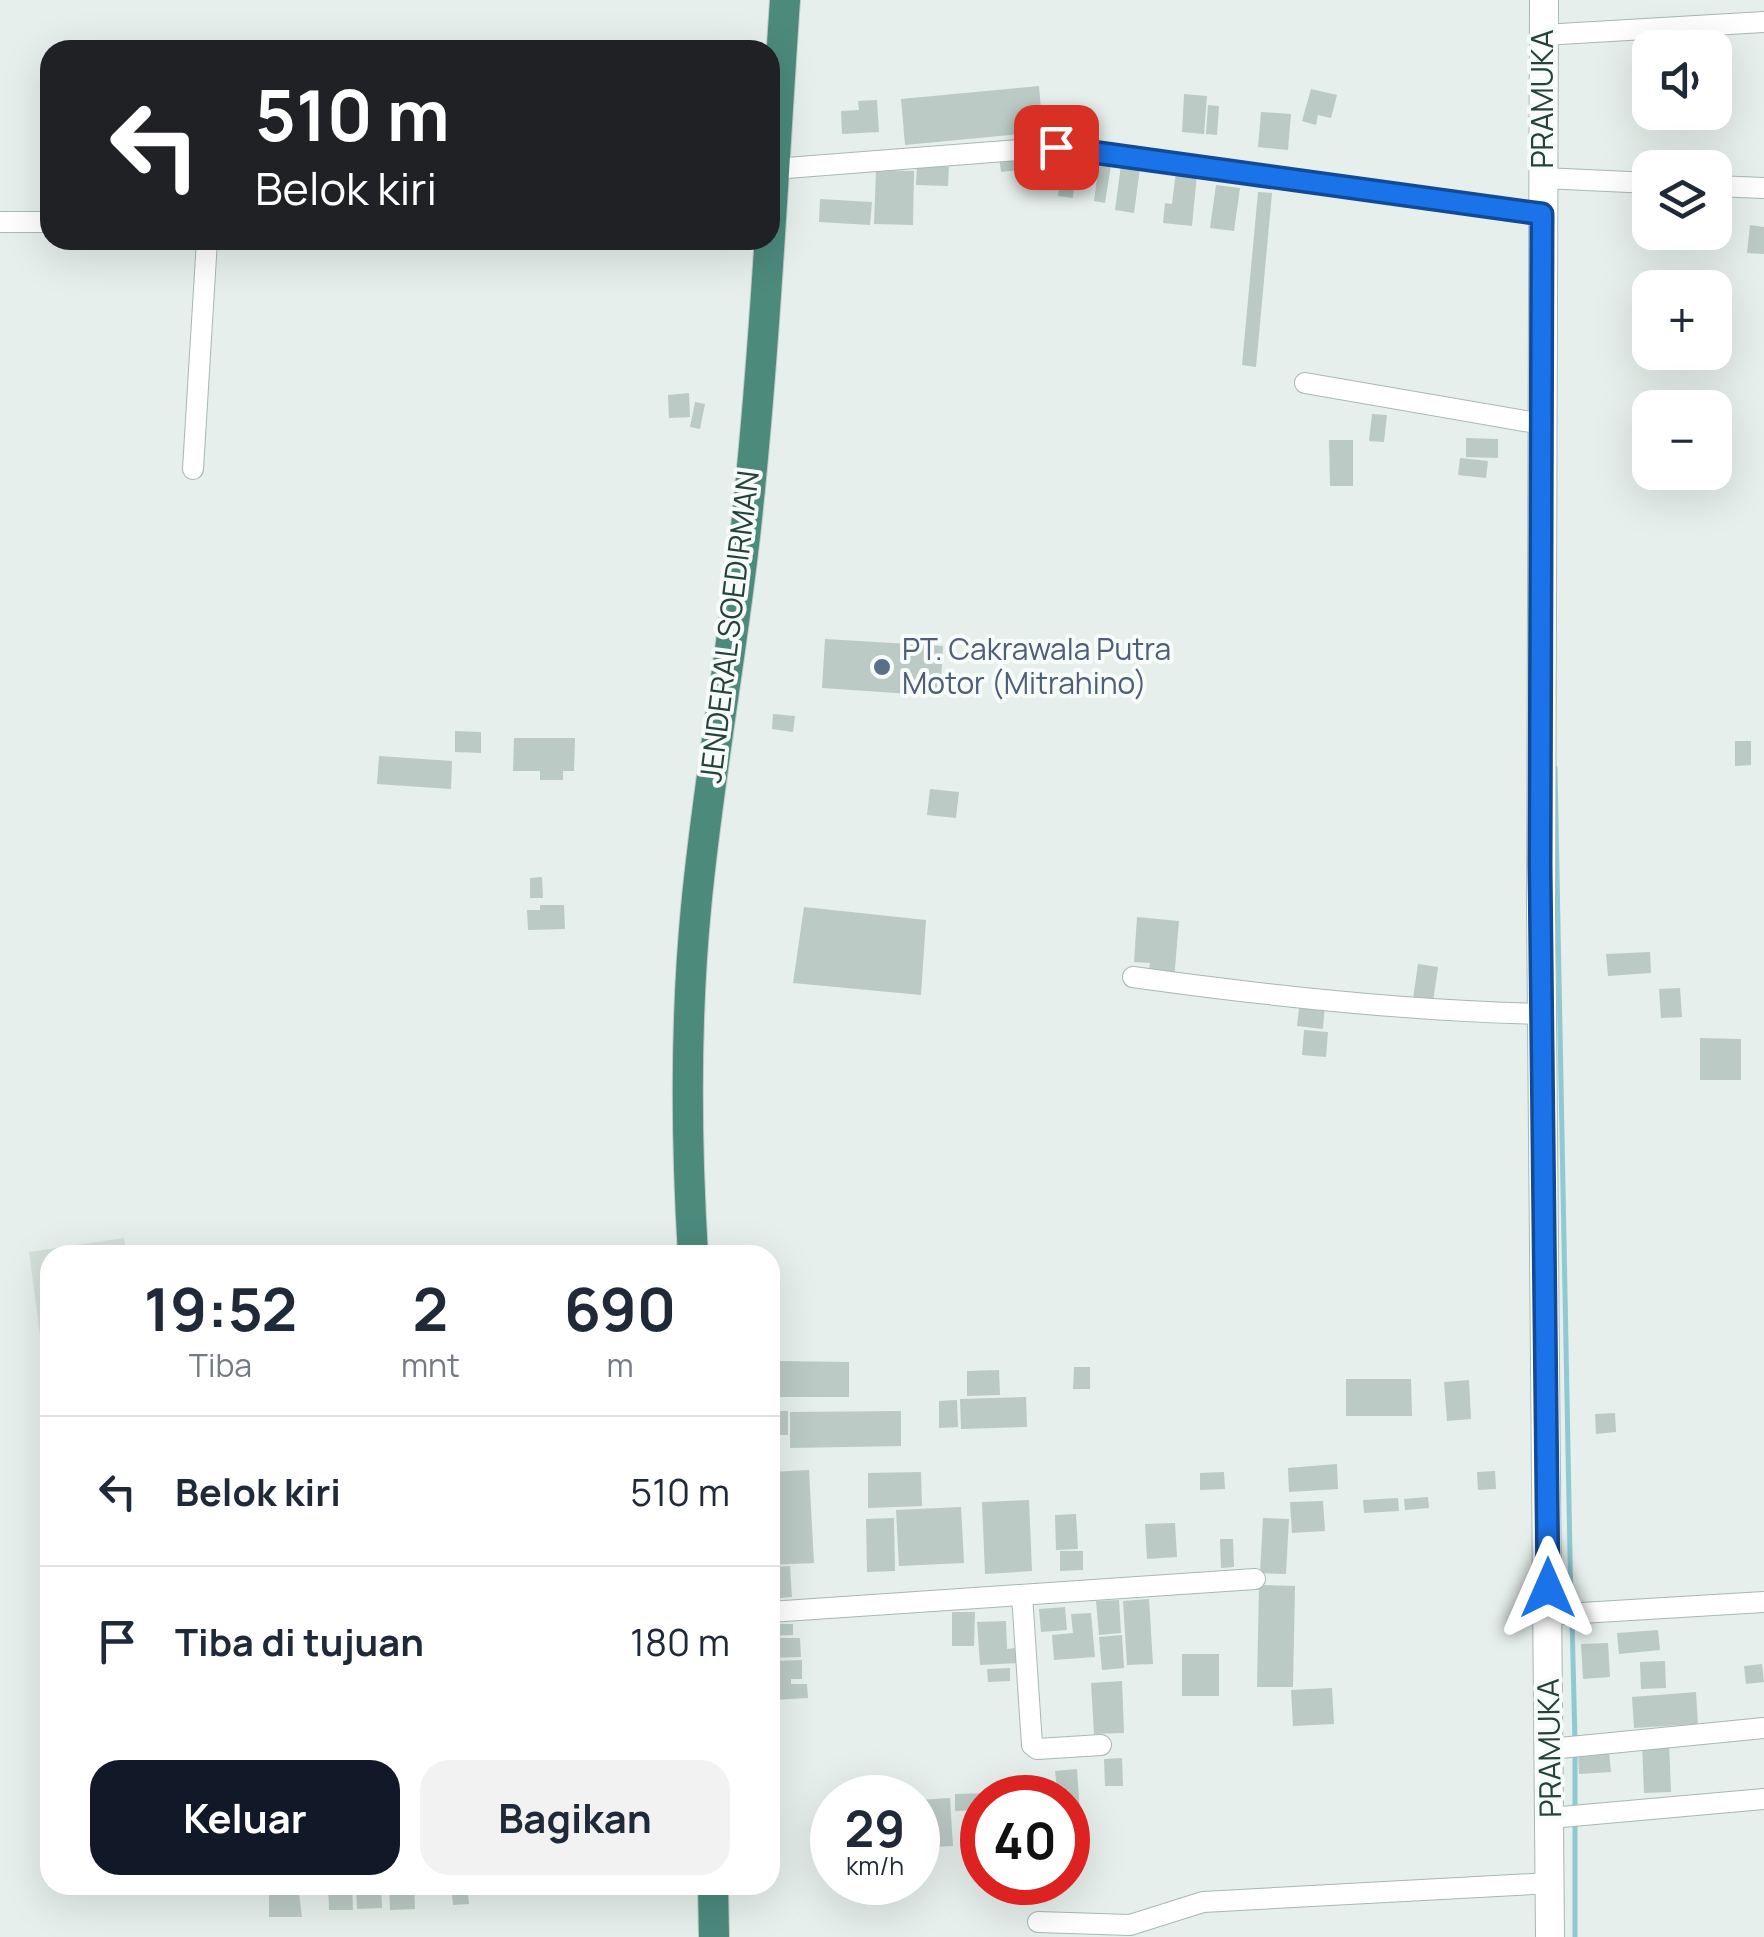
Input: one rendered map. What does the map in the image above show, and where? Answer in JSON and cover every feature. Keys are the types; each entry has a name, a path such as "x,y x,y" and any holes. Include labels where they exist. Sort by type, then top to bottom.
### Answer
{"highway":[{"path":"765,40 768,0"},
{"name":"JENDERAL SOEDIRMAN","path":"780,77 785,0"},
{"name":"JENDERAL SOEDIRMAN","path":"674,1245 669,1023 672,954 727,522 751,250"},
{"name":"JENDERAL SOEDIRMAN","path":"693,1245 688,1075 692,957 708,795 754,441 771,250"},
{"path":"712,1895 714,1937"},
{"path":"733,1895 734,1937"}],"street":[{"name":"PRAMUKA","path":"1544,0 1542,1014 1553,1615 1567,1748 1551,1883 1550,1937"},
{"path":"1544,34 1764,22"},
{"path":"780,169 1056,147 1542,214"},
{"path":"1543,178 1632,182"},
{"path":"1732,187 1764,188"},
{"path":"0,222 40,222"},
{"path":"193,469 207,250"},
{"path":"1305,383 1542,424"},
{"path":"1133,978 1251,994 1430,1010 1542,1014"},
{"path":"780,1611 1255,1579"},
{"path":"1022,1595 1032,1745 1036,1749 1101,1745"},
{"path":"1553,1615 1764,1602"},
{"path":"1567,1748 1764,1728"},
{"path":"1559,1818 1764,1799"},
{"path":"1038,1922 1130,1926 1203,1902 1551,1883"}],"shaded area":[{"path":"124,1238 125,1245 76,1245"},
{"path":"40,1250 40,1335 29,1252"}],"building":[{"path":"1039,86 1043,132 905,145 901,99"},
{"path":"1311,89 1337,95 1331,118 1318,115 1316,125 1302,121"},
{"path":"1184,94 1207,96 1204,134 1182,132"},
{"path":"877,100 879,132 842,134 841,111 859,110 858,101"},
{"path":"1208,105 1219,106 1217,135 1206,134"},
{"path":"1261,112 1291,114 1288,150 1258,147"},
{"path":"1051,151 1053,167 1001,172 999,156"},
{"path":"1062,163 1076,164 1073,198 1058,196"},
{"path":"1099,164 1111,165 1105,203 1094,201"},
{"path":"917,165 949,167 948,186 916,185"},
{"path":"1121,165 1140,168 1134,213 1115,210"},
{"path":"876,170 914,171 913,225 874,224"},
{"path":"1176,171 1197,174 1192,226 1163,223 1165,203 1172,204"},
{"path":"1216,185 1240,188 1234,231 1210,228"},
{"path":"1258,192 1272,193 1256,367 1242,365"},
{"path":"820,199 872,202 870,225 819,222"},
{"path":"1750,225 1764,227 1764,254 1747,253"},
{"path":"689,393 690,417 669,418 668,395"},
{"path":"695,402 705,404 700,429 690,427"},
{"path":"1372,414 1387,415 1384,442 1369,441"},
{"path":"1466,438 1498,439 1498,458 1466,457"},
{"path":"1329,440 1353,440 1353,486 1330,486"},
{"path":"1460,458 1488,461 1486,478 1458,475"},
{"name":"PT. Cakrawala Putra Motor (Mitrahino)","path":"825,639 943,646 940,696 822,688"},
{"path":"773,714 795,716 793,732 772,729"},
{"path":"455,731 481,732 481,753 455,752"},
{"path":"514,738 575,738 574,771 563,771 563,780 540,780 540,771 513,771"},
{"path":"1735,741 1751,741 1751,765 1735,766"},
{"path":"379,756 452,761 451,789 377,784"},
{"path":"930,789 959,792 956,818 927,815"},
{"path":"542,877 543,898 530,898 530,878"},
{"path":"540,905 564,905 565,929 528,930 527,910 540,910"},
{"path":"804,907 926,920 921,995 793,983"},
{"path":"1137,917 1179,921 1174,980 1148,978 1150,963 1134,962"},
{"path":"1650,952 1651,973 1608,976 1606,954"},
{"path":"1418,964 1438,967 1433,1002 1413,999"},
{"path":"1680,988 1682,1017 1661,1018 1659,989"},
{"path":"1300,1000 1325,1003 1323,1029 1297,1026"},
{"path":"1304,1030 1328,1032 1326,1057 1302,1055"},
{"path":"1700,1038 1741,1039 1741,1080 1700,1080"},
{"path":"780,1361 849,1362 849,1397 780,1397"},
{"path":"1074,1367 1090,1367 1090,1389 1073,1389"},
{"path":"999,1370 1000,1395 967,1396 967,1371"},
{"path":"1346,1379 1411,1379 1412,1416 1346,1416"},
{"path":"1469,1380 1471,1419 1447,1421 1444,1382"},
{"path":"1026,1397 1027,1427 961,1429 960,1399"},
{"path":"957,1400 958,1427 939,1428 939,1401"},
{"path":"780,1411 788,1411 788,1435 780,1435"},
{"path":"901,1411 901,1446 790,1448 790,1412"},
{"path":"1615,1413 1616,1432 1596,1434 1595,1414"},
{"path":"1337,1464 1338,1489 1289,1492 1288,1468"},
{"path":"809,1470 814,1563 780,1565 780,1471"},
{"path":"1495,1471 1496,1489 1478,1490 1477,1472"},
{"path":"921,1472 922,1506 868,1508 868,1473"},
{"path":"1224,1472 1225,1489 1200,1490 1200,1473"},
{"path":"1428,1497 1429,1508 1405,1510 1404,1499"},
{"path":"1398,1498 1399,1511 1364,1513 1363,1500"},
{"path":"1029,1500 1032,1571 985,1574 982,1502"},
{"path":"1323,1501 1325,1531 1292,1533 1290,1502"},
{"path":"961,1507 964,1563 899,1566 896,1510"},
{"path":"1076,1514 1078,1549 1056,1550 1055,1515"},
{"path":"894,1518 895,1571 867,1572 866,1519"},
{"path":"1263,1518 1289,1519 1286,1574 1260,1573"},
{"path":"1175,1523 1177,1557 1147,1559 1145,1524"},
{"path":"1220,1539 1233,1539 1234,1567 1221,1568"},
{"path":"1060,1551 1083,1551 1083,1570 1060,1571"},
{"path":"780,1566 790,1566 792,1597 780,1598"},
{"path":"1259,1585 1295,1586 1293,1687 1257,1687"},
{"path":"1149,1599 1153,1664 1127,1665 1123,1601"},
{"path":"1119,1600 1121,1633 1099,1635 1096,1601"},
{"path":"1065,1607 1067,1630 1041,1632 1039,1609"},
{"path":"952,1612 975,1612 974,1646 952,1646"},
{"path":"1091,1613 1095,1657 1054,1660 1052,1635 1073,1633 1071,1614"},
{"path":"1006,1621 1007,1649 1016,1648 1018,1663 980,1665 977,1622"},
{"path":"780,1624 793,1624 793,1635 780,1636"},
{"path":"1658,1630 1660,1650 1619,1654 1617,1633"},
{"path":"1122,1635 1124,1668 1102,1670 1099,1637"},
{"path":"780,1638 800,1638 801,1657 780,1658"},
{"path":"1608,1643 1610,1677 1583,1679 1581,1644"},
{"path":"1182,1654 1219,1654 1219,1696 1182,1696"},
{"path":"802,1660 802,1679 791,1679 791,1684 807,1684 808,1698 780,1700 780,1661"},
{"path":"1665,1661 1666,1688 1641,1689 1640,1662"},
{"path":"1762,1664 1764,1682 1746,1684 1744,1666"},
{"path":"1010,1668 1010,1681 988,1682 987,1669"},
{"path":"1122,1681 1124,1733 1094,1734 1091,1683"},
{"path":"1332,1688 1334,1724 1293,1726 1291,1690"},
{"path":"1696,1692 1698,1724 1634,1728 1632,1697"},
{"path":"1669,1742 1671,1792 1644,1793 1642,1743"},
{"path":"1609,1751 1611,1772 1579,1774 1578,1753"},
{"path":"1122,1758 1123,1786 1105,1786 1104,1759"},
{"path":"1077,1769 1077,1775 1055,1775 1055,1771"},
{"path":"955,1794 960,1794 960,1811 955,1811"},
{"path":"950,1798 953,1846 940,1847 940,1799"},
{"path":"269,1895 299,1895 302,1917 269,1917"},
{"path":"328,1895 352,1895 353,1910 329,1910"},
{"path":"356,1895 381,1895 382,1908 357,1909"},
{"path":"389,1895 414,1895 415,1909 390,1910"},
{"path":"452,1895 468,1895 469,1904 453,1905"}],"waterway":[{"path":"1555,768 1571,1607"},
{"path":"1572,1618 1575,1742"},
{"path":"1575,1753 1575,1812"},
{"path":"1575,1823 1575,1937"}],"place":[{"name":"PT. Cakrawala Putra Motor (Mitrahino)","path":"882,667"}],"route":[{"path":"1056,147 1542,214 1540,866 1548,1588"}]}
